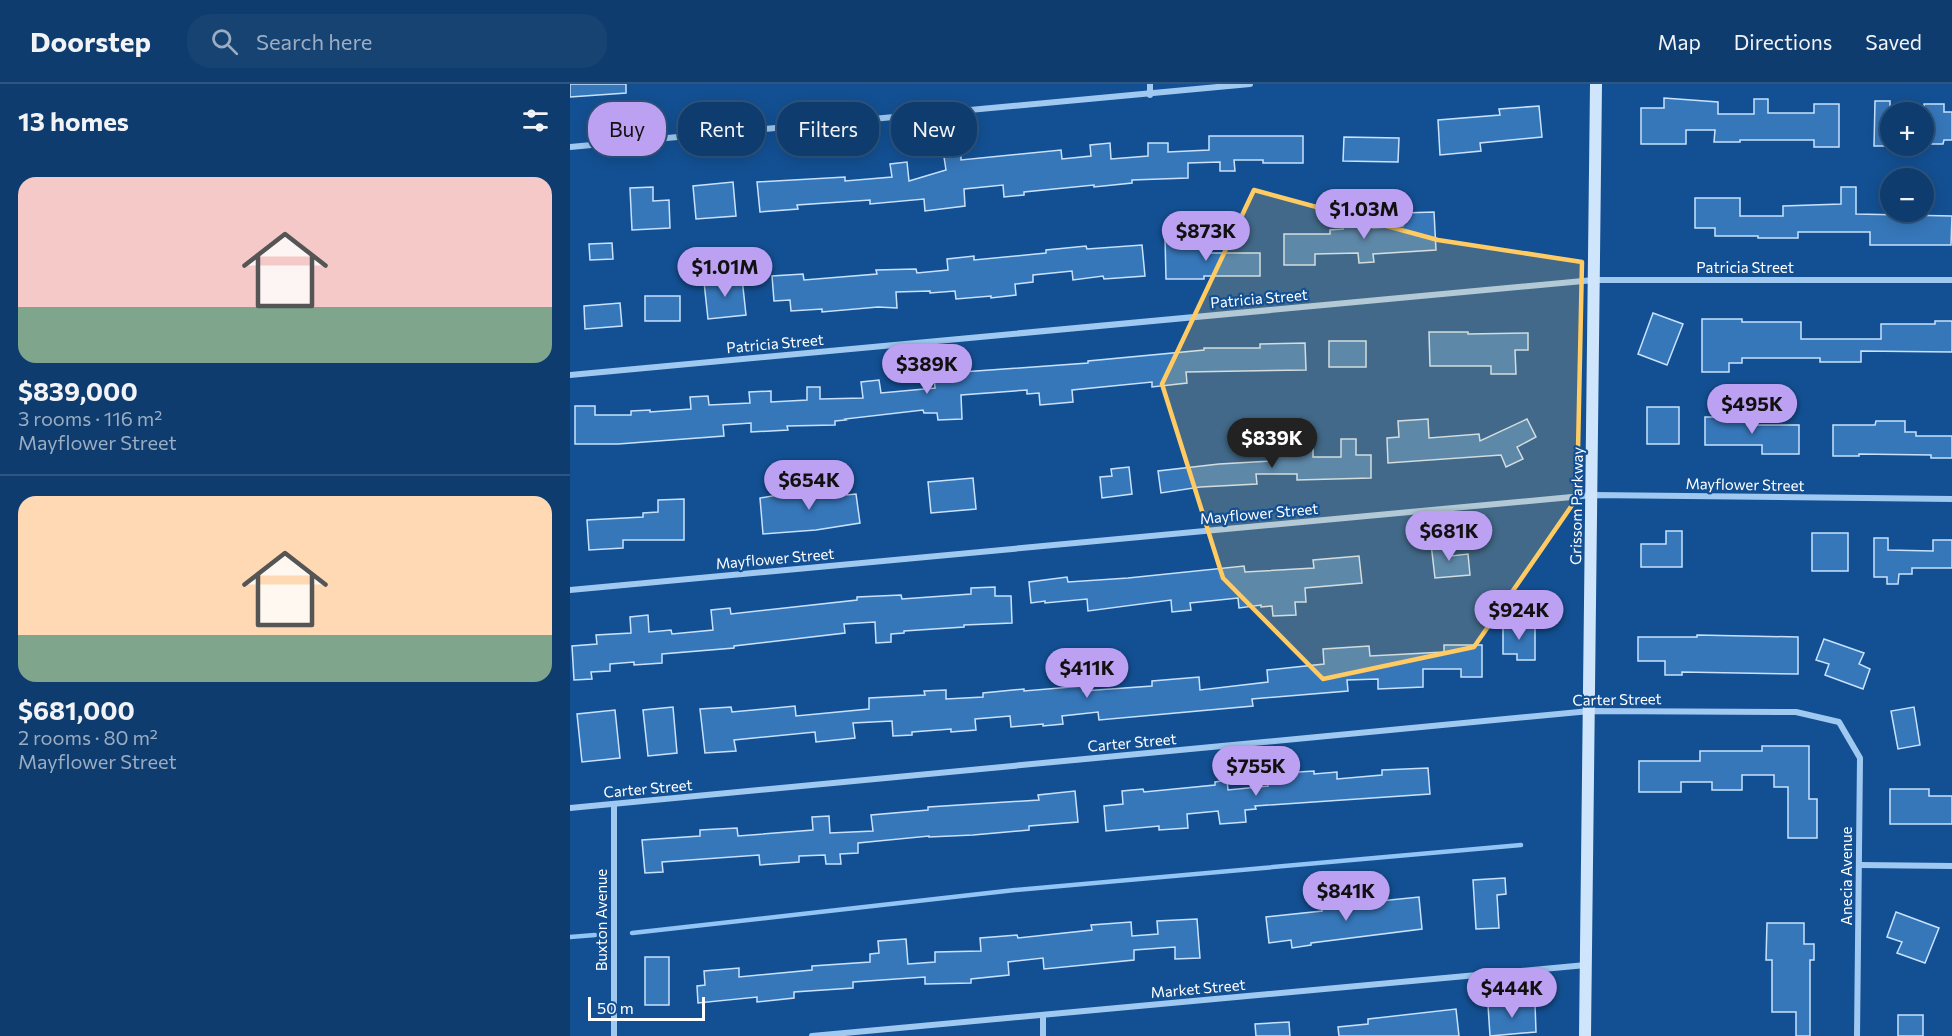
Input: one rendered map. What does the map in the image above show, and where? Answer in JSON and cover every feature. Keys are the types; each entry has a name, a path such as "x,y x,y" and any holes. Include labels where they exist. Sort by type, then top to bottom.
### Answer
{"main road":[{"name":"Grissom Parkway","path":"1585,1036 1596,84"}],"street":[{"path":"1150,84 1150,94"},
{"path":"570,147 1250,84"},
{"name":"Patricia Street","path":"570,375 1594,280 1952,280"},
{"name":"Mayflower Street","path":"570,590 1593,495 1952,500"},
{"name":"Carter Street","path":"570,808 1590,711 1796,712 1839,722"},
{"name":"Anecia Avenue","path":"1839,722 1860,758 1857,1036"},
{"name":"Buxton Avenue","path":"614,804 614,1036"},
{"path":"1860,865 1952,866"},
{"name":"Market Street","path":"812,1036 1586,965"},
{"path":"1043,1016 1043,1036"}],"highlighted area":[{"path":"1254,190 1438,240 1582,262 1577,498 1474,647 1323,679 1223,578 1162,384"}],"building":[{"path":"570,84 626,84 626,93 570,97"},
{"path":"1664,98 1718,102 1718,114 1754,114 1754,99 1768,99 1768,113 1814,113 1814,104 1839,104 1839,147 1814,147 1814,140 1714,142 1715,130 1686,130 1686,144 1641,144 1641,108 1664,108"},
{"path":"1875,101 1890,101 1880,102 1880,146 1874,146"},
{"path":"1934,104 1944,104 1944,112 1952,112 1952,140 1944,140 1943,144 1934,144"},
{"path":"1539,106 1542,137 1480,143 1481,151 1440,155 1438,120 1500,115 1499,109"},
{"path":"1209,136 1303,136 1303,163 1234,160 1235,171 1220,171 1220,162 1188,163 1188,178 1132,180 1132,183 1024,192 1024,195 1004,197 1003,185 964,189 965,206 925,211 924,199 870,204 870,200 797,205 798,209 760,212 757,182 845,177 845,181 892,177 890,164 907,162 909,181 946,170 944,157 961,156 961,160 1061,150 1062,159 1091,156 1090,145 1110,143 1111,159 1148,156 1148,143 1168,143 1168,152 1209,150"},
{"path":"1344,137 1399,138 1398,162 1343,161"},
{"path":"733,182 736,216 696,219 693,186"},
{"path":"653,187 653,201 669,200 670,228 632,230 630,188"},
{"path":"1841,187 1856,187 1856,214 1880,214 1880,222 1934,222 1934,216 1952,216 1951,245 1870,245 1870,232 1798,232 1798,238 1758,238 1758,236 1715,236 1715,228 1695,228 1695,198 1740,198 1740,216 1783,216 1783,206 1841,204"},
{"path":"1434,212 1436,250 1373,254 1374,262 1359,263 1358,253 1315,254 1315,265 1284,265 1284,234 1330,234 1330,230 1343,229 1343,222 1373,221 1373,228 1403,226 1402,213"},
{"path":"1188,236 1188,247 1204,246 1204,253 1260,253 1260,276 1166,279 1165,237"},
{"path":"612,243 613,259 590,260 589,244"},
{"path":"1142,245 1145,276 1104,279 1103,276 1073,280 1072,271 1033,275 1033,282 1015,284 1016,295 991,298 991,296 956,299 955,291 896,292 897,308 878,307 822,312 822,309 791,311 790,300 774,301 772,276 803,274 804,280 877,274 876,270 916,269 917,273 948,270 947,259 974,256 974,260 1046,253 1046,250 1086,246 1087,249"},
{"path":"742,278 746,315 708,319 704,282"},
{"path":"645,296 680,296 680,321 645,321"},
{"path":"620,303 622,326 585,329 584,306"},
{"path":"1653,313 1683,324 1667,365 1638,354"},
{"path":"1702,319 1801,322 1801,339 1881,339 1881,324 1935,324 1935,321 1952,321 1952,352 1861,351 1861,362 1820,362 1820,358 1742,358 1742,363 1729,363 1729,372 1702,372"},
{"path":"1429,332 1528,333 1528,350 1515,350 1516,374 1491,374 1491,366 1430,366"},
{"path":"1329,341 1366,341 1366,367 1329,367"},
{"path":"1305,343 1306,370 1186,372 1187,383 1152,387 1152,382 1072,390 1073,402 1040,405 1039,393 1027,394 1027,390 961,395 962,419 938,420 937,413 924,413 923,410 845,419 835,421 835,425 787,426 788,430 751,432 751,423 723,425 724,436 618,444 575,444 575,406 595,406 595,415 631,415 631,411 691,409 690,397 708,396 709,405 750,403 749,392 771,391 771,402 807,400 807,387 820,387 820,399 863,398 861,382 879,380 881,393 935,388 934,374 1088,363 1088,361 1204,350 1204,348 1260,348 1260,344"},
{"path":"1647,407 1679,407 1679,444 1647,444"},
{"path":"1705,417 1747,417 1747,425 1799,425 1799,454 1762,454 1762,445 1705,445"},
{"path":"1428,419 1429,438 1479,434 1480,441 1527,419 1536,437 1517,447 1523,459 1506,467 1501,455 1388,463 1387,438 1399,437 1398,421"},
{"path":"1876,421 1905,421 1905,432 1916,432 1916,436 1952,436 1952,458 1931,458 1931,455 1833,456 1833,425 1875,425"},
{"path":"1341,439 1356,439 1356,455 1371,455 1371,478 1297,480 1297,474 1256,474 1257,484 1200,487 1161,493 1158,471 1271,461 1271,448 1313,448 1313,457 1341,457"},
{"path":"1129,467 1132,494 1102,498 1100,477 1112,476 1111,469"},
{"path":"973,478 976,509 931,513 928,482"},
{"path":"846,483 847,495 856,494 860,523 816,530 763,534 760,498 795,492 796,498 826,494 825,486"},
{"path":"684,499 684,540 623,540 623,548 589,550 587,520 643,517 643,513 658,512 658,500"},
{"path":"1666,531 1682,531 1682,567 1641,567 1641,544 1666,544"},
{"path":"1812,533 1848,533 1848,571 1812,571"},
{"path":"1874,538 1888,538 1888,550 1933,551 1933,540 1952,540 1952,568 1912,568 1912,574 1899,574 1898,584 1887,584 1887,577 1874,577"},
{"path":"1450,542 1451,556 1468,554 1470,575 1435,578 1431,544"},
{"path":"1359,556 1362,583 1305,588 1306,602 1295,602 1296,615 1273,616 1272,606 1239,608 1238,598 1190,603 1191,610 1172,612 1171,600 1088,611 1087,599 1031,603 1029,582 1067,577 1068,582 1128,578 1244,566 1245,572 1314,568 1313,560"},
{"path":"995,587 995,596 1011,596 1012,623 904,631 904,633 891,634 891,642 876,643 875,622 844,624 845,633 734,646 734,648 662,654 662,663 610,664 610,671 591,672 592,679 574,680 572,646 597,644 596,635 631,633 630,617 648,615 649,632 671,630 672,634 713,630 711,610 730,608 731,614 857,600 857,597 901,595 902,599 971,594 971,588"},
{"path":"1503,621 1516,621 1516,628 1535,628 1535,660 1517,660 1517,654 1503,654"},
{"path":"1697,635 1798,637 1798,674 1682,672 1682,675 1665,675 1665,661 1638,661 1638,637 1697,637"},
{"path":"1824,639 1864,653 1859,664 1870,669 1863,689 1825,675 1829,664 1816,660"},
{"path":"1444,645 1482,645 1482,677 1461,677 1461,669 1423,669 1423,687 1378,689 1378,679 1347,680 1348,691 1252,699 1253,706 1099,720 1098,712 1062,716 1063,724 1043,726 1043,724 1011,727 1010,716 975,719 976,730 951,732 951,729 893,736 892,721 853,723 855,738 816,742 815,732 734,740 736,751 705,753 700,709 731,707 732,712 795,706 796,716 869,709 869,698 925,695 924,691 946,690 946,699 983,697 983,693 1024,689 1024,691 1083,686 1083,691 1152,686 1152,681 1199,677 1200,690 1268,682 1267,670 1324,664 1323,649 1369,646 1370,656 1444,652"},
{"path":"673,707 677,753 648,756 643,710"},
{"path":"1914,707 1920,745 1898,749 1891,711"},
{"path":"615,710 620,758 582,762 577,714"},
{"path":"1762,746 1809,746 1809,799 1817,799 1817,838 1788,838 1788,787 1774,787 1774,775 1742,775 1742,790 1712,790 1712,782 1681,782 1681,792 1639,792 1639,761 1700,761 1700,751 1762,751"},
{"path":"1428,768 1430,794 1255,806 1256,809 1245,810 1246,822 1220,824 1218,811 1187,814 1188,828 1159,830 1159,826 1106,831 1104,806 1123,804 1122,791 1143,789 1144,792 1215,785 1215,782 1227,780 1228,790 1268,786 1267,774 1337,772 1337,779 1382,775 1382,770"},
{"path":"1890,789 1929,789 1929,796 1952,796 1952,824 1890,824"},
{"path":"1075,791 1078,822 1029,826 1029,830 858,843 858,853 840,854 841,864 826,864 825,855 799,856 799,862 760,865 759,855 662,862 663,872 645,873 642,840 700,836 700,830 737,828 738,836 813,830 812,817 829,816 830,833 873,831 871,815 928,810 928,807 1039,800 1038,795"},
{"path":"1505,878 1506,894 1497,895 1499,928 1476,929 1473,880"},
{"path":"1419,897 1422,929 1311,943 1311,945 1292,948 1291,940 1269,943 1266,917 1322,911 1321,907"},
{"path":"1896,912 1939,928 1925,963 1897,953 1902,942 1887,937"},
{"path":"1197,919 1200,958 1175,959 1175,947 1134,950 1134,960 1044,969 1043,958 1008,962 1009,975 971,979 971,983 925,984 925,977 853,982 853,988 794,992 794,998 757,1002 757,997 698,1003 697,986 705,985 704,971 739,968 739,977 812,970 812,966 870,962 870,954 879,953 878,941 906,939 908,964 935,962 935,952 981,951 980,938 1017,935 1018,938 1092,930 1091,925 1131,922 1132,936 1158,934 1157,921"},
{"path":"1767,923 1804,923 1804,944 1814,944 1814,960 1810,960 1810,1036 1796,1036 1796,1012 1772,1012 1772,960 1766,960"},
{"path":"645,957 669,957 669,1005 645,1005"},
{"path":"1535,1003 1536,1032 1490,1036 1488,1005"},
{"path":"1456,1009 1459,1036 1339,1036 1338,1027 1368,1024 1368,1019"},
{"path":"1898,1015 1923,1015 1923,1036 1898,1036"},
{"path":"1289,1022 1290,1036 1256,1036 1255,1024"}],"waterway":[{"path":"632,933 1015,890 1521,845"},
{"path":"570,937 595,935"}]}
